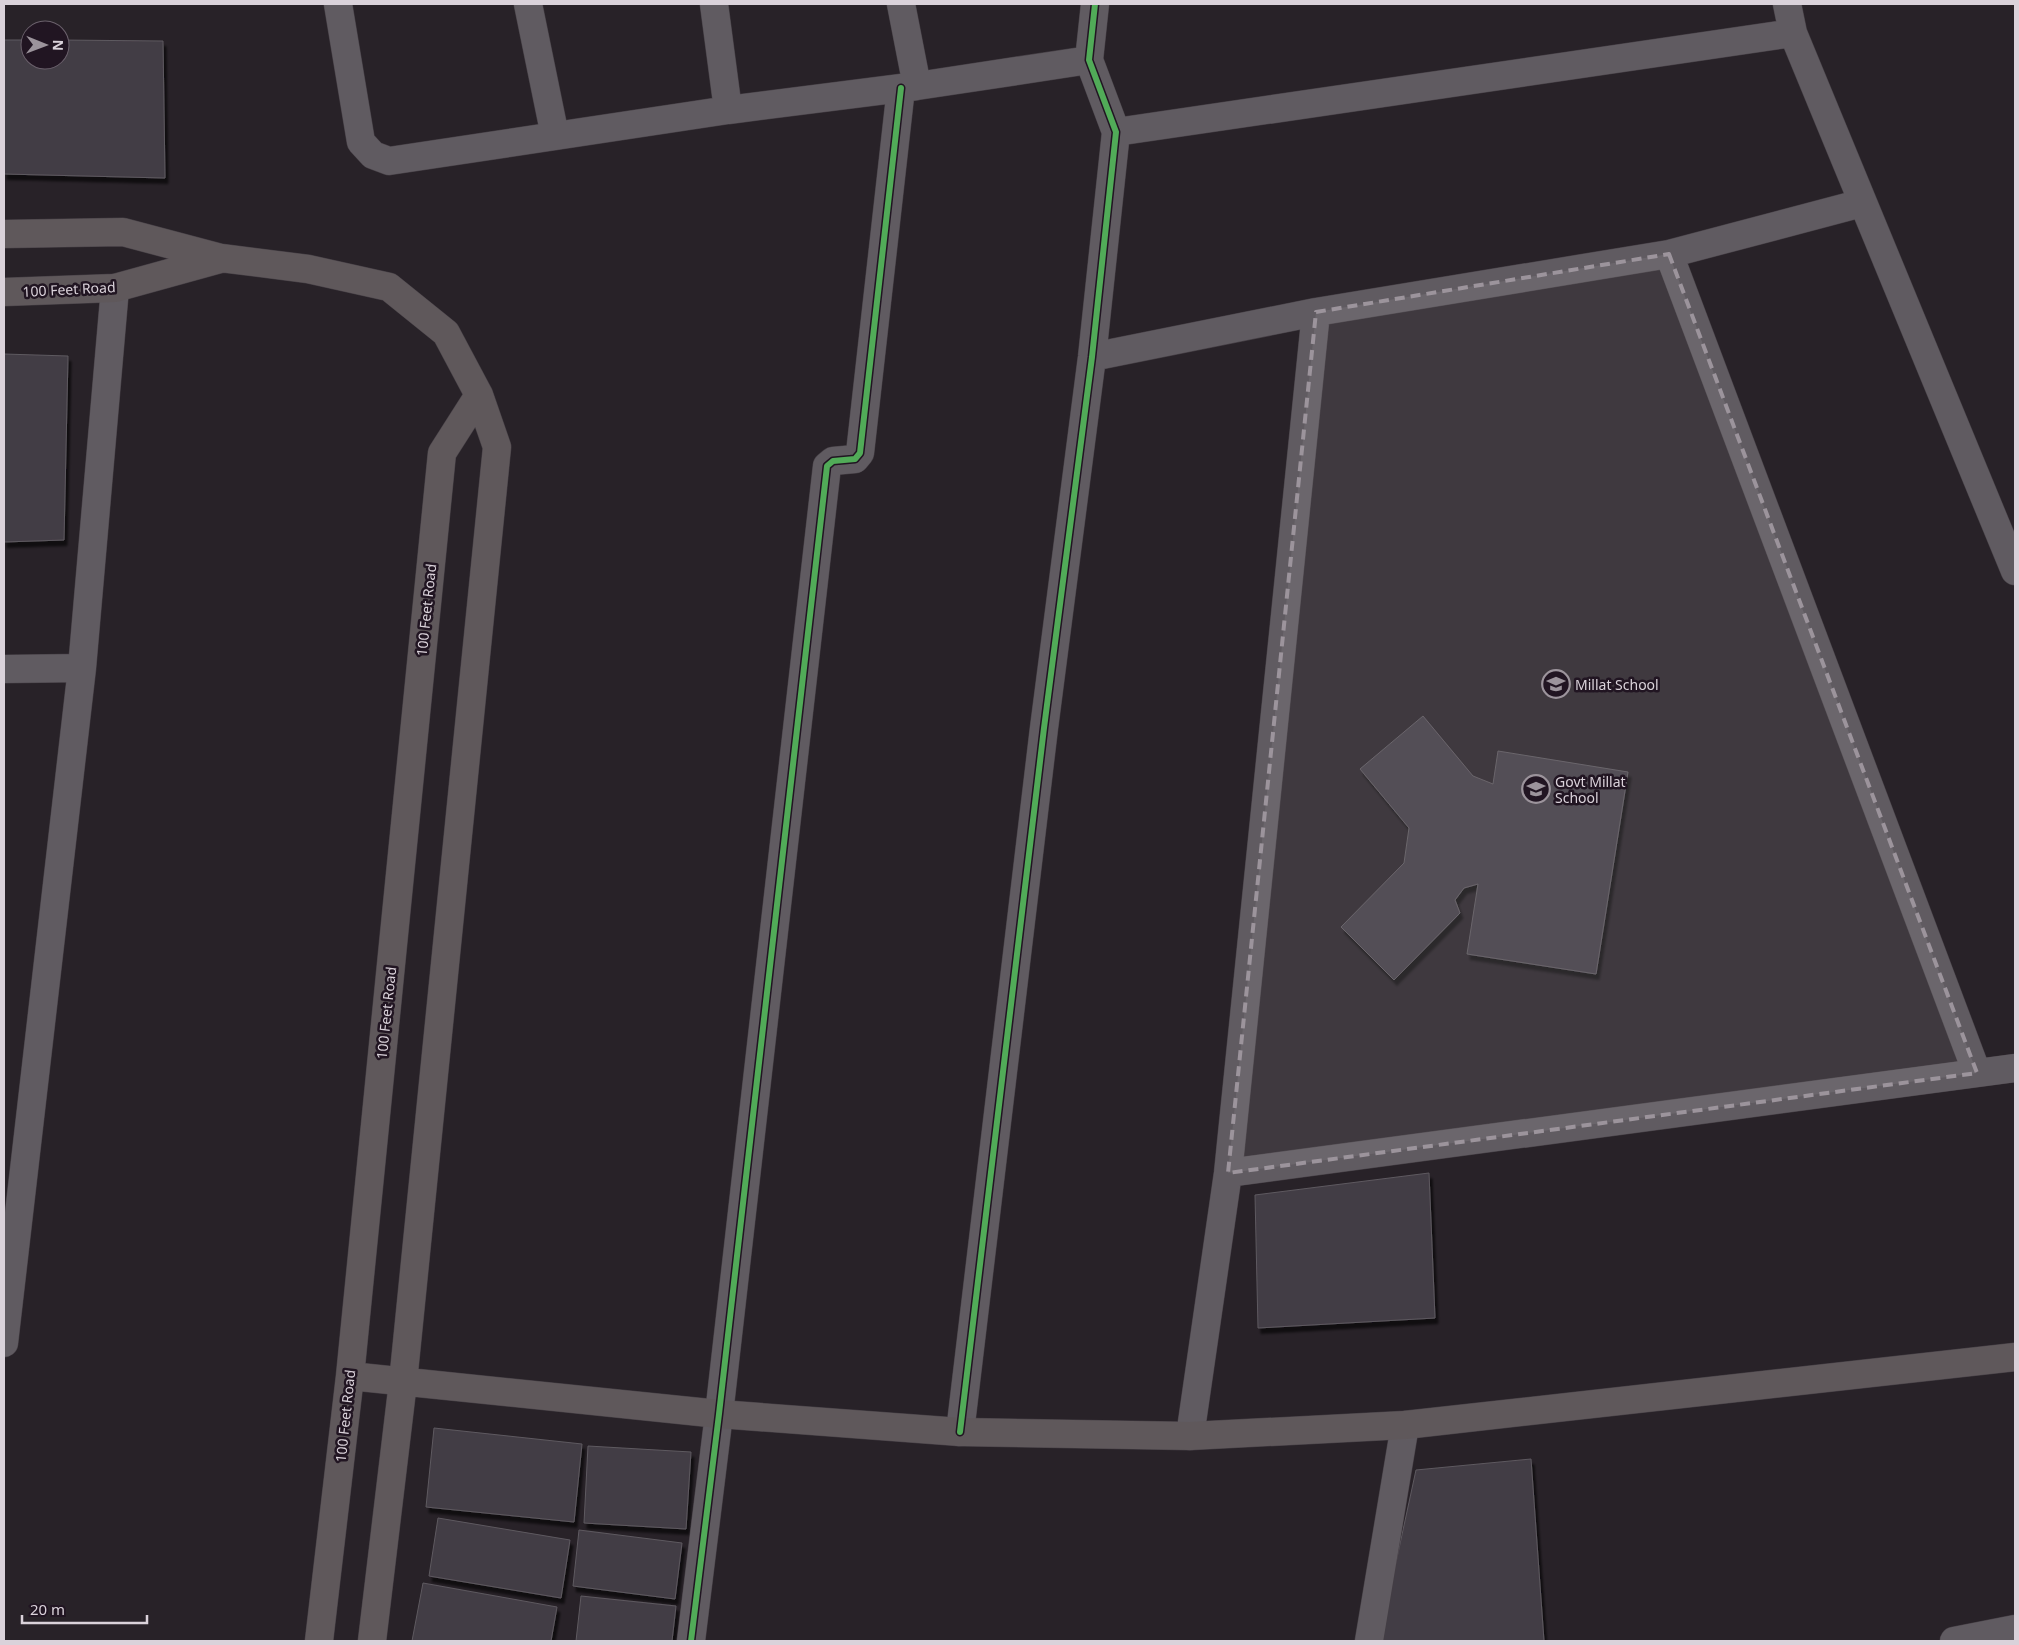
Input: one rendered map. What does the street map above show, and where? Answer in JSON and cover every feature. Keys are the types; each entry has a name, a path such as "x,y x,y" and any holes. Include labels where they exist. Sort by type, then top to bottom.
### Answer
{"main road":[{"name":"100 Feet Road","path":"4,234 123,232 221,258 308,269 389,287 446,333 479,395 496,447 403,1382 372,1641"},
{"name":"100 Feet Road","path":"4,292 115,288 221,258"},
{"name":"100 Feet Road","path":"319,1641 350,1376 442,453 479,395"},
{"path":"350,1376 719,1414 960,1432 1190,1436 1405,1425 2015,1357"}],"street":[{"path":"338,4 361,142 373,155 389,161 728,110 909,87 1089,60"},
{"path":"528,4 555,136"},
{"path":"714,4 728,110"},
{"path":"691,1641 719,1414 827,466 833,461 855,459 860,453 909,87 901,4"},
{"path":"960,1432 1044,728 1092,357 1116,132 1089,60 1095,4"},
{"path":"1788,4 1793,33 2015,571"},
{"path":"1116,132 1793,33"},
{"path":"1092,357 1316,312 1668,254 1862,203"},
{"path":"1668,254 1977,1073"},
{"path":"4,1343 82,668 115,288"},
{"path":"1190,1436 1228,1173 1316,312"},
{"path":"4,669 82,668"},
{"path":"1228,1173 2015,1068"},
{"path":"1369,1641 1405,1425"},
{"path":"1954,1641 2015,1629"}],"highlighted area":[{"path":"1669,254 1977,1073 1228,1173 1316,312"}],"building":[{"path":"4,40 20,40 20,70 70,70 70,40 163,41 165,178 4,174"},
{"path":"4,354 68,356 64,540 4,542"},
{"path":"1423,716 1473,776 1493,784 1498,751 1628,772 1596,974 1467,954 1478,884 1464,888 1455,900 1460,913 1394,980 1341,927 1404,863 1409,828 1360,769"},
{"path":"1429,1173 1435,1318 1258,1328 1255,1195"},
{"path":"434,1428 582,1444 574,1522 426,1507"},
{"path":"588,1446 691,1452 686,1529 584,1523"},
{"path":"1531,1459 1544,1641 1379,1641 1416,1470"},
{"path":"438,1518 570,1540 561,1598 429,1576"},
{"path":"579,1530 682,1543 675,1599 573,1586"},
{"path":"423,1583 557,1607 551,1641 412,1641"},
{"path":"581,1596 676,1606 672,1641 576,1641"}],"cycle path":[{"path":"960,1432 1044,728 1092,357 1116,132 1089,60 1095,4"},
{"path":"691,1641 719,1414 827,466 833,461 855,459 860,453 901,88"}],"place":[{"name":"Millat School","path":"1556,684"},
{"name":"Govt Millat School","path":"1536,789"}]}
